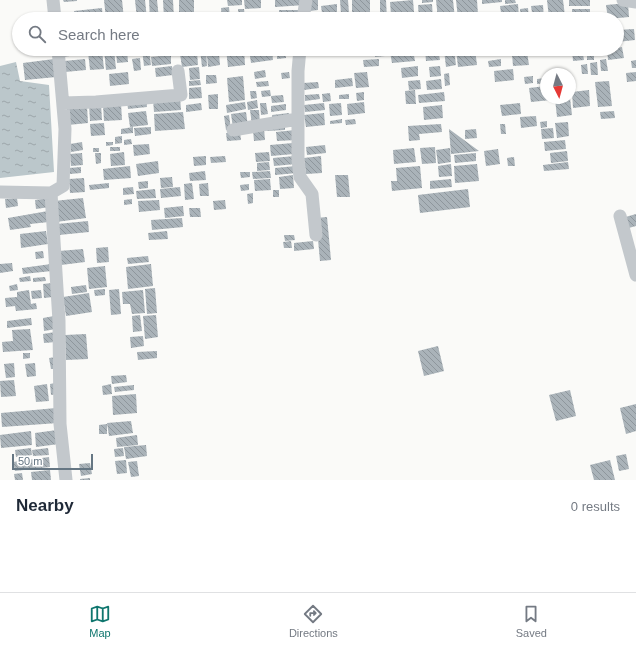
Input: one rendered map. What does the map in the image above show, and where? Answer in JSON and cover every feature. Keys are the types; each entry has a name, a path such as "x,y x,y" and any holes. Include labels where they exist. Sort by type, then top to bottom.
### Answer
{"street":[{"path":"53,0 54,12"},
{"path":"304,12 306,0"},
{"path":"623,0 636,2"},
{"path":"0,192 51,193 63,186 65,129 59,56"},
{"path":"299,56 298,160 300,176 312,194 316,236"},
{"path":"63,104 181,95 178,71"},
{"path":"233,130 298,119"},
{"path":"51,193 59,321 60,424 66,480"},
{"path":"620,216 636,275"}],"water":[{"path":"16,62 20,81 49,85 54,172 0,178 0,66"}],"building":[{"path":"63,0 77,0 77,1 64,2"},
{"path":"104,0 122,0 123,12 105,12"},
{"path":"135,0 145,0 146,12 136,12"},
{"path":"149,0 157,0 158,12 150,12"},
{"path":"163,0 173,0 174,12 164,12"},
{"path":"179,0 194,0 194,12 179,12"},
{"path":"227,0 242,0 242,5 228,6"},
{"path":"244,0 261,0 261,8 245,9"},
{"path":"275,0 304,0 305,5 275,7"},
{"path":"310,0 318,0 318,10 310,11"},
{"path":"340,0 348,0 349,12 341,12"},
{"path":"352,0 370,0 370,12 352,12"},
{"path":"380,0 386,0 387,12 380,12"},
{"path":"413,0 414,12 391,12 390,2"},
{"path":"422,0 433,0 433,2 422,3"},
{"path":"436,0 453,0 454,12 437,12"},
{"path":"456,0 477,0 478,12 457,12"},
{"path":"482,0 502,0 502,2 482,4"},
{"path":"505,0 515,0 516,3 505,4"},
{"path":"547,0 563,0 564,12 548,12"},
{"path":"569,0 590,0 590,6 569,6"},
{"path":"628,3 629,17 624,17 624,12 607,12 606,5"},
{"path":"337,4 337,12 322,12 321,6"},
{"path":"432,4 433,12 418,12 418,5"},
{"path":"518,4 519,12 501,12 500,6"},
{"path":"543,5 544,12 532,12 531,6"},
{"path":"229,7 229,12 221,12 221,8"},
{"path":"102,8 102,12 74,12"},
{"path":"528,8 528,12 520,12 520,9"},
{"path":"238,9 244,9 244,12 238,12"},
{"path":"572,9 590,9 590,12 572,12"},
{"path":"279,10 301,10 301,12 279,12"},
{"path":"634,29 635,40 624,41 624,30"},
{"path":"88,56 103,56 104,69 90,70"},
{"path":"105,56 115,56 116,69 106,70"},
{"path":"116,56 128,56 128,62 117,63"},
{"path":"143,56 150,56 151,65 144,66"},
{"path":"171,56 171,64 152,66 151,57"},
{"path":"180,56 197,56 198,65 182,67"},
{"path":"201,56 206,56 207,66 202,67"},
{"path":"207,56 219,56 220,65 208,67"},
{"path":"227,56 244,56 245,65 228,67"},
{"path":"250,56 272,56 273,60 251,63"},
{"path":"277,56 286,56 286,58 277,59"},
{"path":"391,56 414,56 415,61 392,63"},
{"path":"426,56 439,56 440,60 426,61"},
{"path":"445,56 455,56 456,65 446,67"},
{"path":"457,56 476,56 477,65 458,67"},
{"path":"512,56 528,56 529,65 513,66"},
{"path":"573,56 583,56 584,60 573,61"},
{"path":"587,56 594,56 594,60 587,60"},
{"path":"608,56 624,56 624,58 608,60"},
{"path":"140,58 141,70 134,71 132,59"},
{"path":"54,59 56,77 25,80 23,63"},
{"path":"85,59 86,70 65,72 64,61"},
{"path":"379,59 379,66 364,67 363,60"},
{"path":"501,59 501,66 489,67 488,61"},
{"path":"606,59 608,71 601,71 600,60"},
{"path":"636,60 636,68 632,68 631,61"},
{"path":"597,62 598,75 591,75 590,63"},
{"path":"587,64 588,74 582,74 581,65"},
{"path":"172,66 173,75 156,77 155,68"},
{"path":"418,66 418,76 402,78 401,68"},
{"path":"440,66 441,76 430,77 429,67"},
{"path":"199,67 200,79 190,80 189,68"},
{"path":"513,69 514,80 495,82 494,71"},
{"path":"265,70 266,77 255,79 254,72"},
{"path":"128,72 129,84 110,86 109,74"},
{"path":"289,72 290,78 282,79 281,73"},
{"path":"367,72 369,87 356,88 354,73"},
{"path":"636,72 636,81 627,82 626,73"},
{"path":"449,73 450,85 445,86 444,74"},
{"path":"206,75 216,75 217,83 206,84"},
{"path":"243,76 245,100 229,102 227,78"},
{"path":"533,76 533,83 525,84 524,77"},
{"path":"352,78 353,86 335,88 335,80"},
{"path":"441,79 442,89 427,90 426,81"},
{"path":"537,79 540,79 540,84 537,84"},
{"path":"200,80 201,85 189,86 189,81"},
{"path":"420,80 421,89 409,90 408,81"},
{"path":"268,81 269,86 257,87 256,82"},
{"path":"609,81 612,106 598,107 595,82"},
{"path":"318,82 319,88 304,90 303,83"},
{"path":"201,87 202,98 189,99 189,88"},
{"path":"540,87 540,101 531,102 529,88"},
{"path":"270,90 271,96 262,97 261,91"},
{"path":"415,90 416,104 406,104 405,91"},
{"path":"589,90 590,106 573,108 573,104 576,104 576,92"},
{"path":"250,91 256,91 257,98 251,99"},
{"path":"364,92 364,100 357,101 356,93"},
{"path":"444,92 445,101 419,103 418,95"},
{"path":"330,93 331,101 323,102 322,94"},
{"path":"218,94 218,109 209,109 208,95"},
{"path":"319,94 320,99 305,101 305,95"},
{"path":"349,94 349,99 339,99 339,95"},
{"path":"283,95 284,102 272,103 271,96"},
{"path":"180,97 181,110 154,112 153,99"},
{"path":"146,99 147,107 128,109 127,101"},
{"path":"257,100 258,108 248,110 247,102"},
{"path":"245,102 246,109 227,113 226,105"},
{"path":"364,102 365,113 348,115 347,104"},
{"path":"121,103 122,120 104,121 103,105"},
{"path":"201,103 202,110 186,112 186,105"},
{"path":"260,103 266,103 268,114 261,115"},
{"path":"324,103 325,110 305,112 304,105"},
{"path":"341,103 342,115 330,116 329,104"},
{"path":"520,103 521,114 502,116 500,105"},
{"path":"101,104 102,120 90,121 89,105"},
{"path":"286,104 286,110 271,112 271,106"},
{"path":"556,104 571,104 572,115 557,117"},
{"path":"442,105 443,118 424,120 423,107"},
{"path":"87,106 88,123 68,125 67,108"},
{"path":"250,110 259,110 260,124 252,125"},
{"path":"146,111 148,125 130,127 128,113"},
{"path":"614,111 615,118 601,119 600,112"},
{"path":"183,112 185,129 155,131 154,114"},
{"path":"246,112 248,126 233,128 231,114"},
{"path":"289,113 290,119 273,121 272,115"},
{"path":"324,113 325,125 306,127 304,115"},
{"path":"229,115 231,129 226,130 224,116"},
{"path":"536,116 537,126 521,128 520,117"},
{"path":"342,119 342,123 330,124 330,121"},
{"path":"355,119 356,124 346,125 345,120"},
{"path":"547,121 547,127 541,128 540,122"},
{"path":"568,122 569,136 557,138 555,123"},
{"path":"104,123 105,135 91,136 90,124"},
{"path":"285,124 285,130 267,131 267,125"},
{"path":"441,124 442,132 419,134 420,140 409,141 408,126"},
{"path":"500,124 505,124 506,134 501,134"},
{"path":"133,127 133,133 121,134 121,129"},
{"path":"151,127 151,134 135,136 134,128"},
{"path":"553,128 554,138 542,139 541,129"},
{"path":"264,129 265,140 254,141 253,130"},
{"path":"449,129 479,151 451,154"},
{"path":"476,129 477,138 465,139 465,130"},
{"path":"295,130 296,140 277,141 276,132"},
{"path":"240,132 241,140 227,141 226,133"},
{"path":"122,136 122,143 115,144 115,137"},
{"path":"131,139 132,144 124,145 124,140"},
{"path":"565,140 566,149 545,151 544,142"},
{"path":"82,142 83,150 71,152 70,144"},
{"path":"106,142 113,142 113,145 106,146"},
{"path":"293,143 294,154 271,156 270,145"},
{"path":"149,144 150,154 134,156 133,145"},
{"path":"325,145 326,153 307,155 306,147"},
{"path":"110,147 120,147 120,151 110,151"},
{"path":"435,147 436,163 422,164 420,148"},
{"path":"93,148 99,148 99,152 93,152"},
{"path":"414,148 416,162 394,164 393,150"},
{"path":"450,148 451,162 438,164 436,150"},
{"path":"498,149 500,164 486,166 484,151"},
{"path":"567,151 568,161 551,163 550,153"},
{"path":"124,152 125,165 111,166 110,154"},
{"path":"269,152 270,161 256,162 255,153"},
{"path":"82,153 83,165 71,166 70,154"},
{"path":"95,153 101,153 101,163 96,164"},
{"path":"476,153 476,161 455,163 454,155"},
{"path":"206,156 206,165 194,166 193,157"},
{"path":"225,156 226,162 211,163 210,157"},
{"path":"295,156 296,164 274,166 273,158"},
{"path":"321,156 322,173 306,174 304,158"},
{"path":"514,157 515,166 508,166 507,158"},
{"path":"158,161 159,173 138,176 136,164"},
{"path":"269,162 270,170 257,171 257,163"},
{"path":"568,162 569,169 544,171 543,165"},
{"path":"451,164 452,176 439,177 438,166"},
{"path":"477,164 479,181 455,183 454,166"},
{"path":"130,166 131,178 104,180 103,169"},
{"path":"296,166 297,173 275,175 275,168"},
{"path":"420,166 422,188 392,191 391,181 397,181 396,168"},
{"path":"81,167 81,173 70,174 69,168"},
{"path":"205,171 206,180 190,181 189,173"},
{"path":"270,171 271,178 253,179 252,172"},
{"path":"240,172 250,172 250,177 241,178"},
{"path":"293,175 294,188 280,189 279,177"},
{"path":"335,175 348,175 350,197 337,197"},
{"path":"172,177 173,187 161,188 160,178"},
{"path":"84,178 85,192 70,193 69,179"},
{"path":"270,179 271,190 255,191 254,180"},
{"path":"451,179 452,187 430,189 430,181"},
{"path":"148,181 148,188 139,189 138,182"},
{"path":"109,183 109,188 90,190 89,185"},
{"path":"192,183 194,199 185,200 184,184"},
{"path":"208,183 209,196 200,196 199,184"},
{"path":"249,184 249,190 241,191 240,185"},
{"path":"133,187 134,194 123,195 123,188"},
{"path":"180,187 181,196 161,198 160,189"},
{"path":"155,189 156,198 137,199 136,191"},
{"path":"468,189 470,207 420,213 418,195"},
{"path":"273,190 279,190 279,197 273,197"},
{"path":"253,193 253,203 248,204 247,194"},
{"path":"17,198 18,206 6,208 5,199"},
{"path":"49,198 50,207 36,209 35,200"},
{"path":"83,198 86,218 56,222 54,201"},
{"path":"132,199 132,204 124,205 124,200"},
{"path":"159,200 160,210 139,212 138,201"},
{"path":"225,200 226,209 214,210 213,201"},
{"path":"183,206 184,216 165,218 164,208"},
{"path":"189,208 200,208 201,217 190,217"},
{"path":"48,211 49,222 30,224 31,227 10,230 8,218"},
{"path":"636,214 636,226 625,229 622,218"},
{"path":"327,217 331,260 320,261 316,218"},
{"path":"182,218 183,227 152,230 151,220"},
{"path":"88,221 89,232 59,235 57,224"},
{"path":"46,231 48,244 21,248 20,234"},
{"path":"167,231 168,239 149,240 148,233"},
{"path":"284,235 294,235 295,240 285,241"},
{"path":"291,241 292,248 284,248 283,242"},
{"path":"313,241 314,249 294,251 294,243"},
{"path":"108,247 109,262 97,263 96,248"},
{"path":"83,249 85,262 61,265 59,251"},
{"path":"43,251 44,258 36,259 35,252"},
{"path":"148,256 149,262 128,264 127,258"},
{"path":"12,263 13,271 0,273 0,264"},
{"path":"51,264 52,271 23,274 22,268"},
{"path":"151,264 153,286 128,289 126,267"},
{"path":"105,266 107,287 89,289 87,268"},
{"path":"30,276 31,281 20,282 19,278"},
{"path":"45,277 46,281 33,282 33,278"},
{"path":"52,283 53,297 44,298 43,284"},
{"path":"17,284 18,290 10,291 9,286"},
{"path":"86,285 87,292 72,294 71,287"},
{"path":"155,288 157,313 147,314 145,289"},
{"path":"105,289 105,295 95,296 94,290"},
{"path":"119,289 121,314 111,315 109,290"},
{"path":"29,290 31,304 36,303 37,309 16,311 15,306 6,307 5,298 17,297 17,292"},
{"path":"41,290 42,298 32,299 31,291"},
{"path":"143,290 145,313 132,314 130,304 123,304 122,292"},
{"path":"89,293 92,312 66,316 63,297"},
{"path":"140,315 142,331 133,332 132,316"},
{"path":"156,315 158,337 145,339 143,316"},
{"path":"54,316 56,329 44,331 43,318"},
{"path":"31,318 32,325 7,328 7,321"},
{"path":"30,329 33,350 3,352 2,342 13,341 12,330"},
{"path":"55,332 56,342 44,343 43,334"},
{"path":"86,334 88,359 66,360 65,335"},
{"path":"143,336 144,346 131,348 130,337"},
{"path":"438,346 444,371 424,376 418,351"},
{"path":"157,351 157,358 138,360 137,352"},
{"path":"23,353 30,353 30,358 23,359"},
{"path":"56,357 57,369 51,369 49,358"},
{"path":"14,363 15,377 6,378 4,364"},
{"path":"35,363 36,376 27,377 25,364"},
{"path":"126,375 127,382 112,384 111,376"},
{"path":"14,380 16,396 1,397 0,381"},
{"path":"55,383 56,394 51,395 50,384"},
{"path":"47,384 49,401 36,402 34,386"},
{"path":"111,384 112,394 103,395 102,386"},
{"path":"134,385 134,390 115,392 114,387"},
{"path":"570,390 576,416 556,421 549,395"},
{"path":"136,394 137,413 113,415 112,396"},
{"path":"636,404 636,431 626,434 620,408"},
{"path":"56,408 58,423 2,427 1,413"},
{"path":"131,421 133,433 109,436 107,423"},
{"path":"107,424 107,434 99,434 99,425"},
{"path":"57,430 59,444 36,447 35,433"},
{"path":"31,431 32,445 1,448 0,435"},
{"path":"137,435 138,445 117,447 116,438"},
{"path":"146,445 147,456 126,459 124,447"},
{"path":"31,448 32,455 16,457 15,450"},
{"path":"48,448 49,455 33,456 32,450"},
{"path":"123,448 124,456 115,457 114,449"},
{"path":"626,454 629,469 619,471 616,456"},
{"path":"49,457 50,467 15,471 13,462"},
{"path":"126,460 127,473 117,474 115,461"},
{"path":"610,460 615,480 594,480 590,465"},
{"path":"137,461 139,476 131,477 128,462"},
{"path":"90,463 92,474 81,476 79,464"},
{"path":"50,470 51,480 32,480 31,472"},
{"path":"22,473 23,480 15,480 14,474"},
{"path":"90,478 90,480 80,480 80,479"}]}
